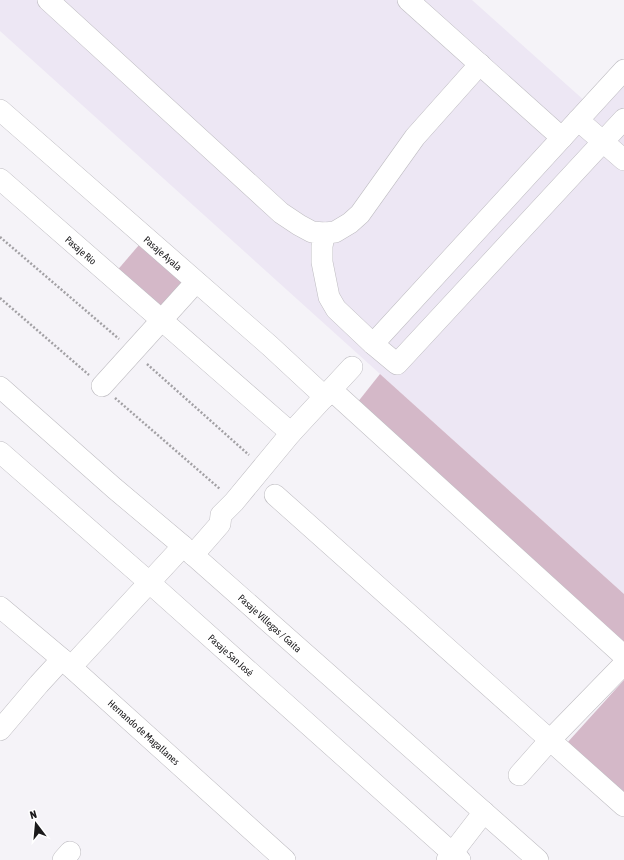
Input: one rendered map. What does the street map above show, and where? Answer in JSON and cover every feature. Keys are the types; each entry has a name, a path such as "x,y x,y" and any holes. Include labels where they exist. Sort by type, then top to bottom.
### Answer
{"street":[{"path":"408,0 562,138"},
{"path":"53,2 280,213 312,232 336,232 360,214 415,137 480,64"},
{"path":"373,344 624,70"},
{"name":"Pasaje Ayala","path":"2,117 270,346 328,394 342,399 624,656"},
{"path":"325,233 322,246 322,262 329,297 336,309 373,344 397,364 624,119"},
{"path":"578,120 624,160"},
{"name":"Pasaje Rio","path":"0,179 291,433"},
{"path":"102,386 196,282"},
{"path":"0,730 39,684 66,663 150,583 220,524 221,515 234,502 291,433 352,368"},
{"name":"Pasaje Villegas / Gaita","path":"0,387 538,860"},
{"name":"Pasaje San José","path":"0,452 150,583 453,858"},
{"path":"275,495 624,806"},
{"name":"Hernando de Magallanes","path":"0,607 66,663 285,860"},
{"path":"519,775 550,740 624,664"},
{"path":"453,858 484,812"}],"shaded area":[{"path":"0,0 472,0 586,102 624,60 624,594 0,31"},
{"path":"139,245 184,283 159,312 115,273"},
{"path":"380,374 624,594 624,645 357,403"},
{"path":"624,680 624,794 567,743"}]}
